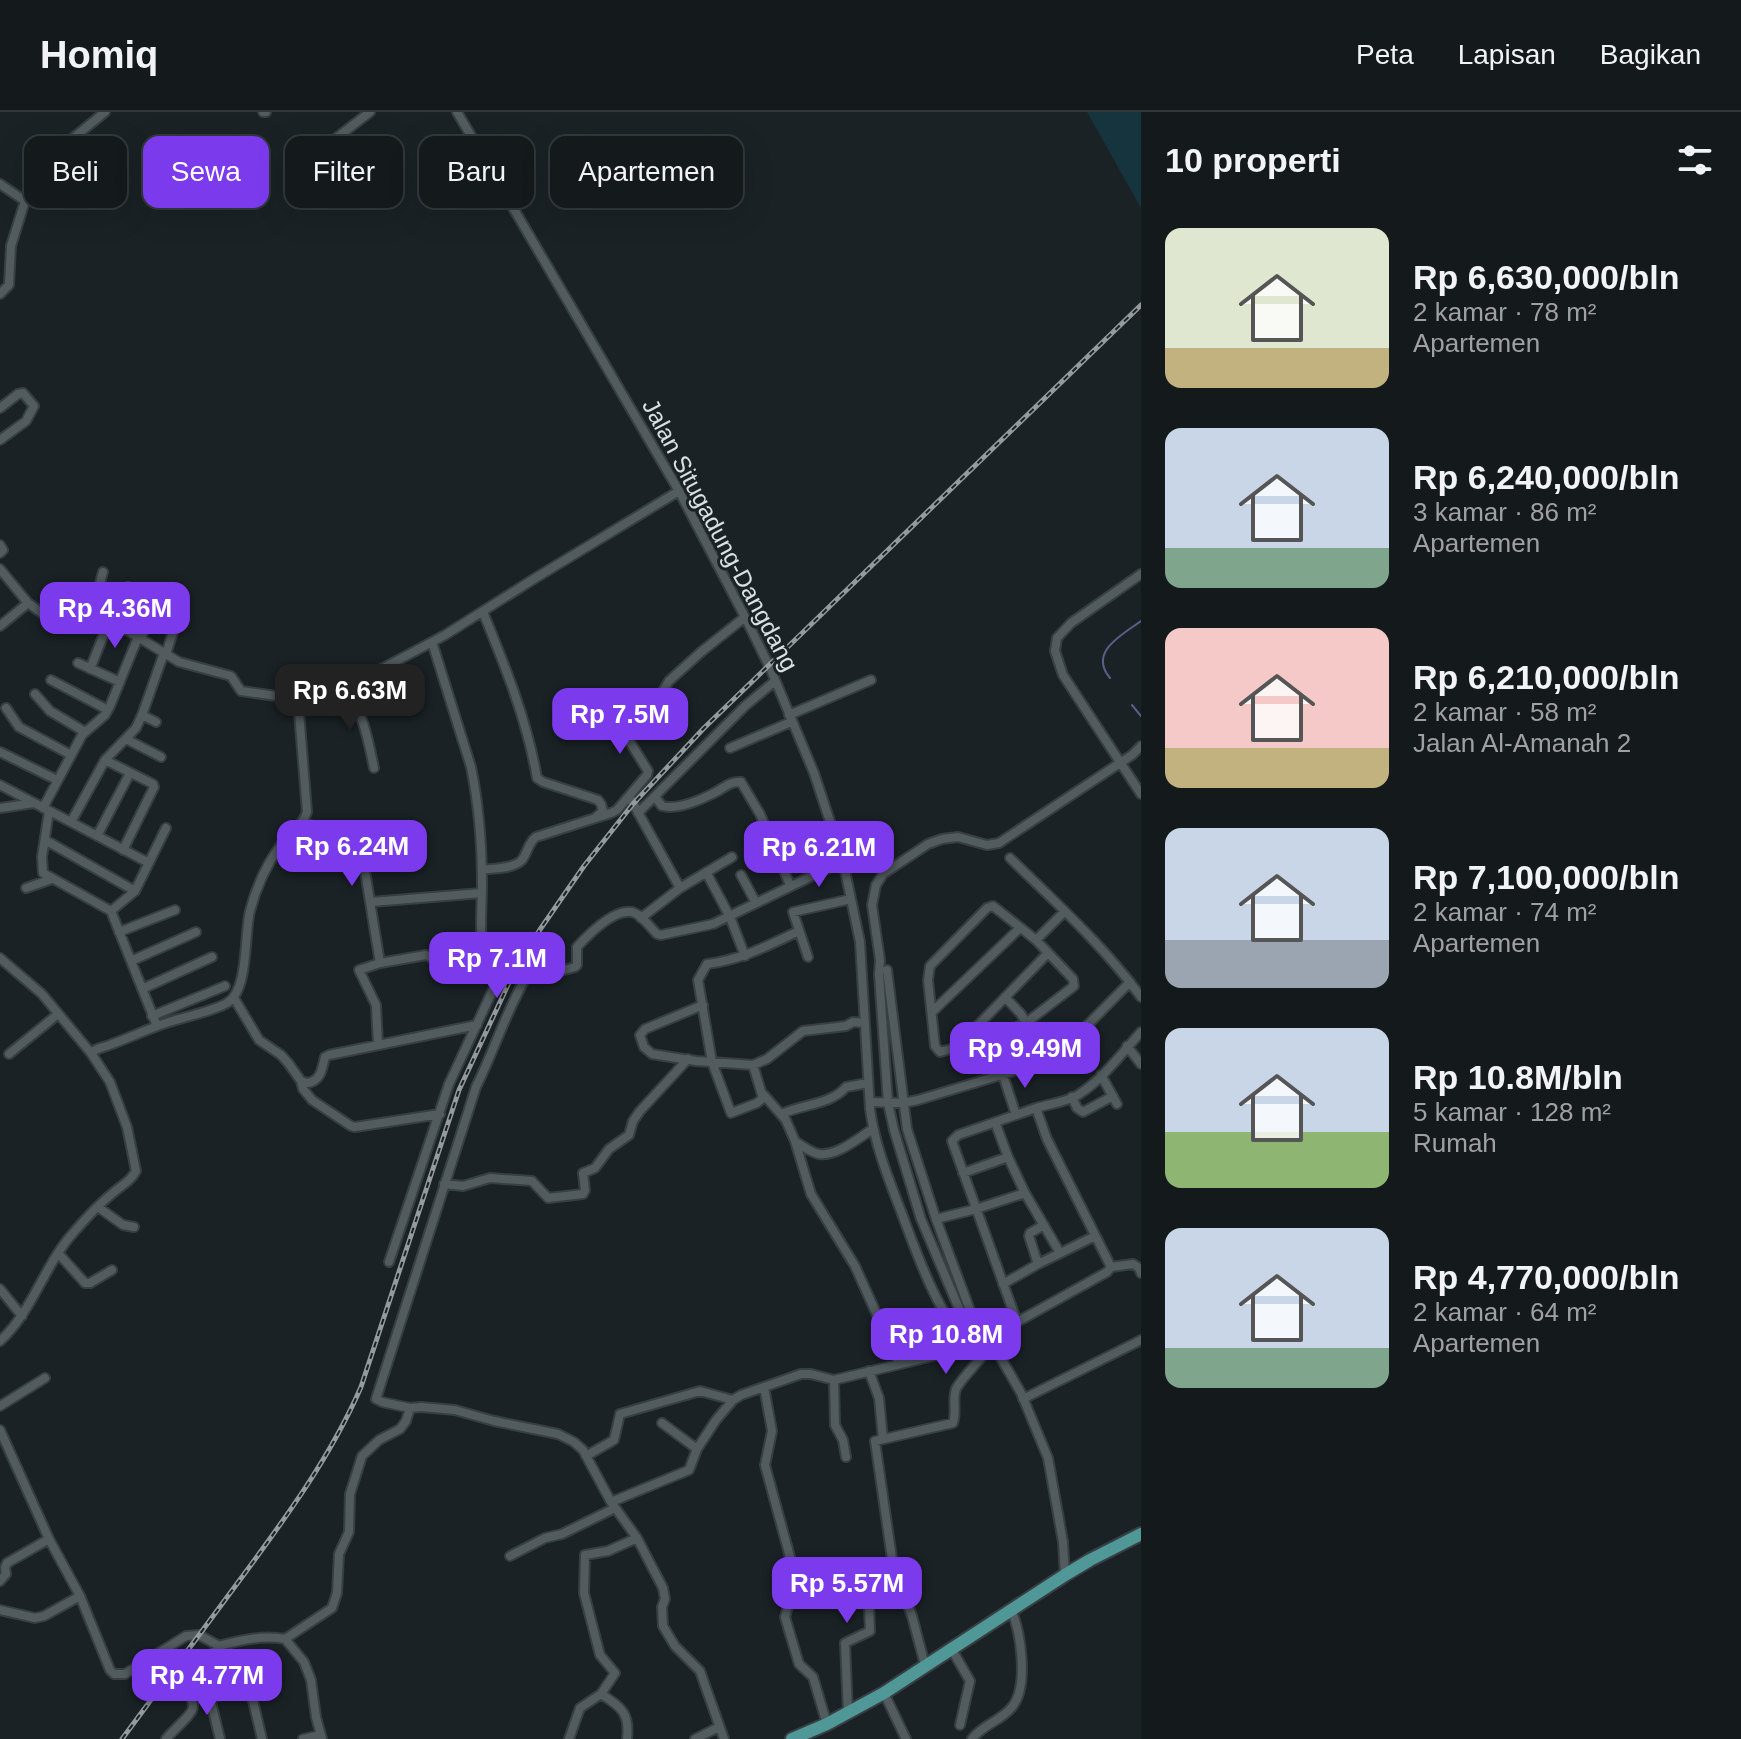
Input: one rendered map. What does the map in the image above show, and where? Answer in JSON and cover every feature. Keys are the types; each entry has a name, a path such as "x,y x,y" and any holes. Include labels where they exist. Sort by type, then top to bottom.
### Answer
{"main road":[{"path":"792,1739 884,1693 1065,1575 1141,1534"}],"street":[{"path":"77,136 105,112"},
{"path":"339,136 370,112"},
{"name":"Jalan Situgadung-Dangdang","path":"457,112 679,491 745,617 814,773 843,861 860,942 873,1129 932,1289 951,1324 971,1347"},
{"path":"0,184 24,200"},
{"path":"0,294 7,289 10,281 11,246 24,204"},
{"path":"0,408 23,393 34,406 26,421 0,440"},
{"path":"0,569 28,603 56,623 81,601 179,662 231,676 241,691 298,699 327,695 346,688 432,642 679,491"},
{"path":"0,545 3,550 0,553"},
{"path":"93,609 103,572"},
{"path":"1141,574 1071,623 1057,638 1055,651 1063,675 1141,794"},
{"path":"90,669 128,587"},
{"path":"154,602 108,710 85,732 42,807 45,840 41,869 52,879 111,911 157,1026"},
{"path":"0,626 28,603"},
{"path":"483,612 524,719 537,778 598,800 603,811 596,818"},
{"path":"71,822 105,760 136,728 178,616"},
{"path":"482,870 514,865 524,856 533,838 614,812 648,771 625,732 645,721 669,681 745,617"},
{"path":"389,1262 449,1084 497,981 482,952 479,809 471,767 432,642"},
{"path":"78,663 120,682"},
{"path":"376,708 392,698 384,668"},
{"path":"51,680 108,710"},
{"path":"730,748 871,680"},
{"path":"638,813 745,706 775,681"},
{"path":"346,688 360,711 374,768"},
{"path":"35,694 50,711 85,732"},
{"path":"91,1053 96,1048 226,1004 234,998 245,958 252,902 264,871 288,836 302,823 307,812 298,699"},
{"path":"6,708 19,727 71,755"},
{"path":"142,715 156,722"},
{"path":"126,739 161,757"},
{"path":"1065,1575 1063,1542 1048,1458 1023,1399 998,1353 970,1317 921,1219 894,1130 888,1103 880,960 872,905 876,885 883,874 928,844 958,837 987,845 999,843 1121,763 1141,746"},
{"path":"0,752 57,780"},
{"path":"105,760 154,787 123,850"},
{"path":"97,836 130,773"},
{"path":"655,797 662,806 674,807 710,795 731,783 741,782 760,814 790,885"},
{"path":"0,785 149,863"},
{"path":"629,796 680,888"},
{"path":"0,808 42,807"},
{"path":"302,823 325,831 345,856 364,865 380,963"},
{"path":"111,911 135,891 166,828"},
{"path":"45,840 135,891"},
{"path":"641,918 680,888 732,857"},
{"path":"1010,858 1141,997"},
{"path":"378,1045 376,1005 359,970 426,955 438,961 482,952 511,959 535,974 553,972 575,967 577,947 596,927 627,912 634,912 661,935 713,924 843,861"},
{"path":"706,872 730,917 745,956"},
{"path":"741,875 756,903"},
{"path":"26,888 52,879"},
{"path":"371,902 482,893"},
{"path":"808,957 794,911 851,899"},
{"path":"993,906 1036,940 1073,979 1074,986 1026,1023 991,1038 943,1052 937,1049 928,980 930,966 987,908 993,906"},
{"path":"119,932 175,910"},
{"path":"1036,940 1064,912"},
{"path":"932,1012 1020,928"},
{"path":"764,1095 757,1103 731,1113 712,1062 698,980 707,964 745,956 799,931"},
{"path":"131,961 196,932"},
{"path":"958,1046 1047,954"},
{"path":"142,989 212,957"},
{"path":"0,958 35,987 91,1053 118,1098 136,1165 135,1176 73,1233 22,1316 0,1341"},
{"path":"887,970 907,1129 970,1317"},
{"path":"529,972 476,1087 376,1399 410,1408 455,1410 558,1434 583,1450 613,1505 637,1538 664,1591 663,1626 675,1646 700,1671 724,1739"},
{"path":"870,1102 918,1100 1060,1055 1130,982"},
{"path":"152,1016 225,986"},
{"path":"1005,997 1026,1023"},
{"path":"234,998 259,1040 285,1059 312,1100 355,1127 440,1114"},
{"path":"703,1005 645,1029 640,1035 644,1047 652,1054 753,1065 767,1059 803,1031 846,1026 853,1022 864,1023"},
{"path":"9,1054 58,1014"},
{"path":"301,1081 307,1083 318,1078 325,1057 329,1055 477,1025"},
{"path":"1141,1032 1079,1094 958,1135 952,1141 1017,1322 1111,1267 1133,1264 1141,1273"},
{"path":"991,1038 1016,1115"},
{"path":"1127,1046 1141,1064"},
{"path":"444,1184 463,1186 490,1178 532,1181 548,1198 583,1194 583,1173 595,1168 603,1154 629,1135 640,1111 688,1059"},
{"path":"753,1065 764,1095 785,1119"},
{"path":"1072,1097 1077,1108 1083,1112 1115,1100 1101,1075"},
{"path":"868,1083 846,1087 831,1099 783,1114 795,1141 811,1194 855,1266 899,1364"},
{"path":"1036,1108 1047,1139 1111,1267"},
{"path":"995,1122 1025,1193 1060,1253"},
{"path":"795,1141 812,1152 822,1154 850,1144 873,1129"},
{"path":"963,1173 1008,1157"},
{"path":"936,1219 1025,1193"},
{"path":"98,1207 123,1225 134,1227"},
{"path":"1038,1264 1029,1236 1044,1225"},
{"path":"1003,1284 1095,1236"},
{"path":"58,1253 85,1283 112,1270"},
{"path":"0,1289 22,1316"},
{"path":"951,1324 970,1317"},
{"path":"1023,1399 1141,1340"},
{"path":"510,1556 545,1538 562,1534 613,1505 689,1470 697,1449 716,1420 741,1395 801,1374 834,1380 971,1347 998,1353"},
{"path":"925,1665 912,1616 895,1571 875,1441 953,1423 957,1389 986,1352"},
{"path":"869,1371 883,1417 883,1439"},
{"path":"0,1406 45,1378"},
{"path":"834,1380 835,1425 843,1440 846,1457"},
{"path":"764,1387 772,1431 765,1465 796,1579 785,1617 799,1664 813,1677 827,1724"},
{"path":"586,1456 614,1440 620,1414 700,1391 733,1400"},
{"path":"285,1639 332,1608 337,1593 339,1554 349,1532 350,1494 362,1456 379,1440 400,1429 410,1408"},
{"path":"662,1423 697,1449"},
{"path":"0,1430 114,1674 125,1674 186,1636 199,1635 219,1646"},
{"path":"569,1739 580,1708 601,1694 615,1673 600,1655 584,1593 585,1555 608,1551 637,1538"},
{"path":"0,1581 5,1577 7,1563 49,1539"},
{"path":"848,1713 845,1643 870,1631 868,1580 895,1571"},
{"path":"0,1610 35,1618 80,1596"},
{"path":"972,1739 1011,1708 1021,1689 1019,1636 1011,1609"},
{"path":"166,1739 192,1712 188,1686 219,1646 276,1637 285,1639 304,1662 311,1680 322,1737 303,1739"},
{"path":"951,1648 970,1681 960,1725"},
{"path":"200,1670 220,1739"},
{"path":"210,1698 250,1688 262,1739"},
{"path":"884,1693 906,1739"},
{"path":"601,1694 626,1715 627,1739"},
{"path":"695,1739 719,1727"}],"shaded area":[{"path":"1087,112 1141,112 1141,208"}],"waterway":[{"path":"1110,678 1104,669 1105,652 1117,638 1141,621"},
{"path":"1132,705 1141,716"}],"railway":[{"path":"122,1739 275,1531 336,1437 361,1387 459,1090 514,972 584,866 633,804 704,728 1141,305"}]}
